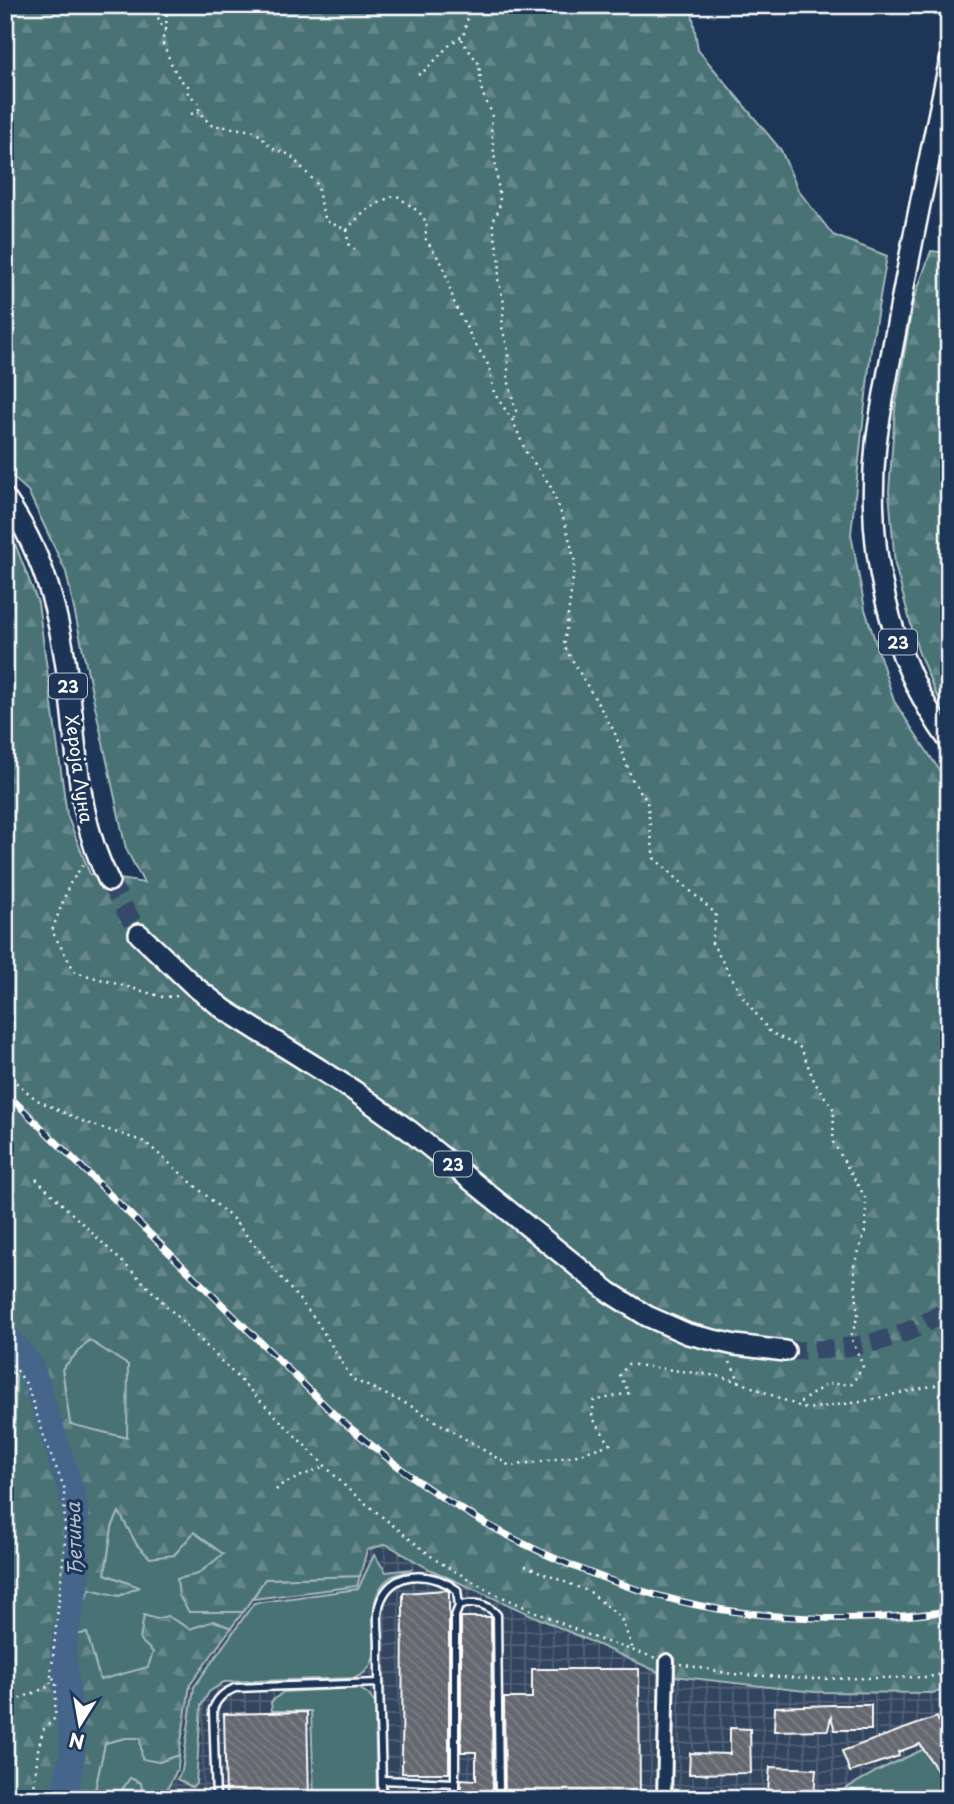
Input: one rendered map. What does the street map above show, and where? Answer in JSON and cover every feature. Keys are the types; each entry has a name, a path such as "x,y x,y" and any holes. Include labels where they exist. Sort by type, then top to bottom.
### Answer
{"main road":[{"name":"23","path":"949,64 883,398 875,462 874,510 882,583 894,632 921,695 949,741"},
{"name":"Хероја Луна","path":"5,498 37,554 60,625 80,789 94,848 109,881"},
{"name":"23","path":"139,934 204,994 265,1036 353,1090 410,1131 610,1293 668,1326 722,1343 785,1351"}],"street":[{"path":"664,1799 667,1661"}],"lane":[{"path":"382,1799 379,1610 382,1598 390,1587 405,1577 423,1576 443,1580 457,1590 459,1606 455,1616 455,1799"},
{"path":"459,1606 470,1602 490,1607 497,1615 499,1799"},
{"path":"216,1799 214,1709 217,1699 225,1693 235,1688 379,1683"},
{"path":"382,1780 455,1783"}],"path":[{"path":"156,5 154,10 166,31"},
{"path":"167,5 166,31 162,42 175,73 188,86 188,93 200,104 199,111 211,125 255,131 272,148 290,155 318,185 326,220 347,230"},
{"path":"471,5 462,41 480,64 482,93 492,113 491,128 500,201 499,210 492,221 500,263 498,279 504,303 502,327 508,350 508,379 516,411 513,421"},
{"path":"418,75 441,56 450,42 463,36"},
{"path":"191,114 199,111"},
{"path":"355,250 348,244 347,230 358,215 396,195 419,212 427,223 425,238 443,265 455,306 489,366 494,393 513,421 526,452 550,485 566,526 575,562 564,646 614,731 632,779 647,801 654,858 716,914 712,943 743,998 770,1032 801,1048 815,1083 834,1110 833,1142 866,1199 865,1231 854,1266 859,1315 852,1337 863,1366 852,1384 827,1384 796,1405"},
{"path":"94,848 69,885 52,931 75,972 163,997 204,994"},
{"path":"5,1076 37,1100 85,1122 145,1142 233,1219 316,1320 352,1379 409,1405 510,1466 574,1456 610,1444 592,1417 594,1401 629,1393 620,1375 628,1364 718,1376 740,1382 806,1409 860,1402 949,1382"},
{"path":"36,1180 139,1278 349,1490 447,1566 491,1592 592,1637 634,1652 732,1674 813,1679 928,1677 949,1673"},
{"path":"722,1343 740,1382"},
{"path":"5,1353 27,1385 64,1487 65,1541 50,1686 14,1701 5,1719"},
{"path":"276,1490 281,1485 325,1466"},
{"path":"525,1566 590,1592 621,1618 634,1652"},
{"path":"33,1799 43,1730 55,1718 56,1683 51,1673"}],"shaded area":[{"path":"386,1544 429,1569 814,1692 932,1693 949,1689 949,1799 162,1799 178,1768 190,1685 253,1599 356,1586 367,1549"}],"green space":[{"path":"5,5 691,5 698,50 781,150 798,190 833,235 887,256 871,349 851,534 865,609 894,701 949,785 949,1689 932,1693 814,1692 665,1675 429,1569 386,1544 367,1550 360,1576 265,1579 243,1612 189,1612 179,1596 177,1579 198,1574 223,1554 194,1532 174,1555 150,1558 137,1545 119,1512 112,1527 105,1574 139,1587 119,1596 90,1589 79,1618 65,1616 66,1636 87,1633 100,1680 148,1667 153,1652 140,1640 144,1615 156,1619 167,1616 190,1629 214,1621 231,1628 190,1685 179,1755 159,1762 142,1759 140,1738 125,1738 105,1743 93,1799 5,1799 5,1507 12,1502 16,1375 5,1369 5,524 38,603 67,815 90,874 144,883 126,849 66,572 28,491 5,470","holes":["89,1340 128,1365 127,1438 70,1424 62,1369"]},
{"path":"931,251 949,253 949,713 935,692 918,651 895,565 889,491 895,409 913,302"},
{"path":"89,1340 128,1365 128,1438 70,1425 62,1369"},
{"path":"119,1511 137,1545 174,1555 194,1532 224,1554 198,1574 189,1612 243,1612 231,1628 214,1621 190,1629 167,1616 148,1668 100,1681 87,1633 65,1636 65,1615 79,1617 90,1588 119,1596 138,1587 105,1574 112,1527"},
{"path":"374,1555 386,1572 412,1569 391,1577 380,1588 375,1601 373,1659 367,1670 355,1678 224,1682 209,1692 201,1706 196,1784 192,1787 177,1779 182,1771 194,1687 254,1603 358,1589"},
{"path":"360,1576 357,1586 253,1599 264,1579"},
{"path":"359,1688 375,1703 377,1799 314,1799 311,1711 272,1711 271,1702 283,1692"},
{"path":"949,1707 949,1799 827,1799 879,1770 948,1738 940,1710"},
{"path":"140,1738 159,1762 179,1755 178,1768 162,1799 143,1799 141,1783 130,1778 116,1799 93,1799 105,1743"},
{"path":"130,1778 141,1783 143,1799 116,1799"}],"building":[{"path":"449,1591 449,1773 402,1773 403,1593"},
{"path":"461,1617 491,1617 493,1799 461,1799 461,1779 476,1780 476,1752 461,1752"},
{"path":"532,1669 639,1669 640,1799 505,1799 504,1698 532,1698"},
{"path":"871,1705 871,1730 835,1730 831,1717 828,1730 774,1731 775,1707"},
{"path":"307,1712 309,1799 226,1799 224,1714"},
{"path":"937,1717 946,1745 949,1743 949,1766 938,1772 920,1744 898,1752 899,1756 850,1772 842,1751"},
{"path":"730,1728 750,1729 751,1773 689,1774 690,1753 730,1754"},
{"path":"770,1767 816,1769 814,1795 768,1791"}],"waterway":[{"name":"Ђетиња","path":"5,1335 31,1366 75,1503 78,1571 63,1649 73,1751 64,1799"}],"tunnel":[{"path":"109,881 139,934"},
{"path":"785,1351 850,1347 891,1338 949,1308"}],"railway":[{"path":"5,1092 337,1417 422,1484 477,1519 588,1572 646,1592 707,1607 811,1618 882,1617 949,1611"}]}
